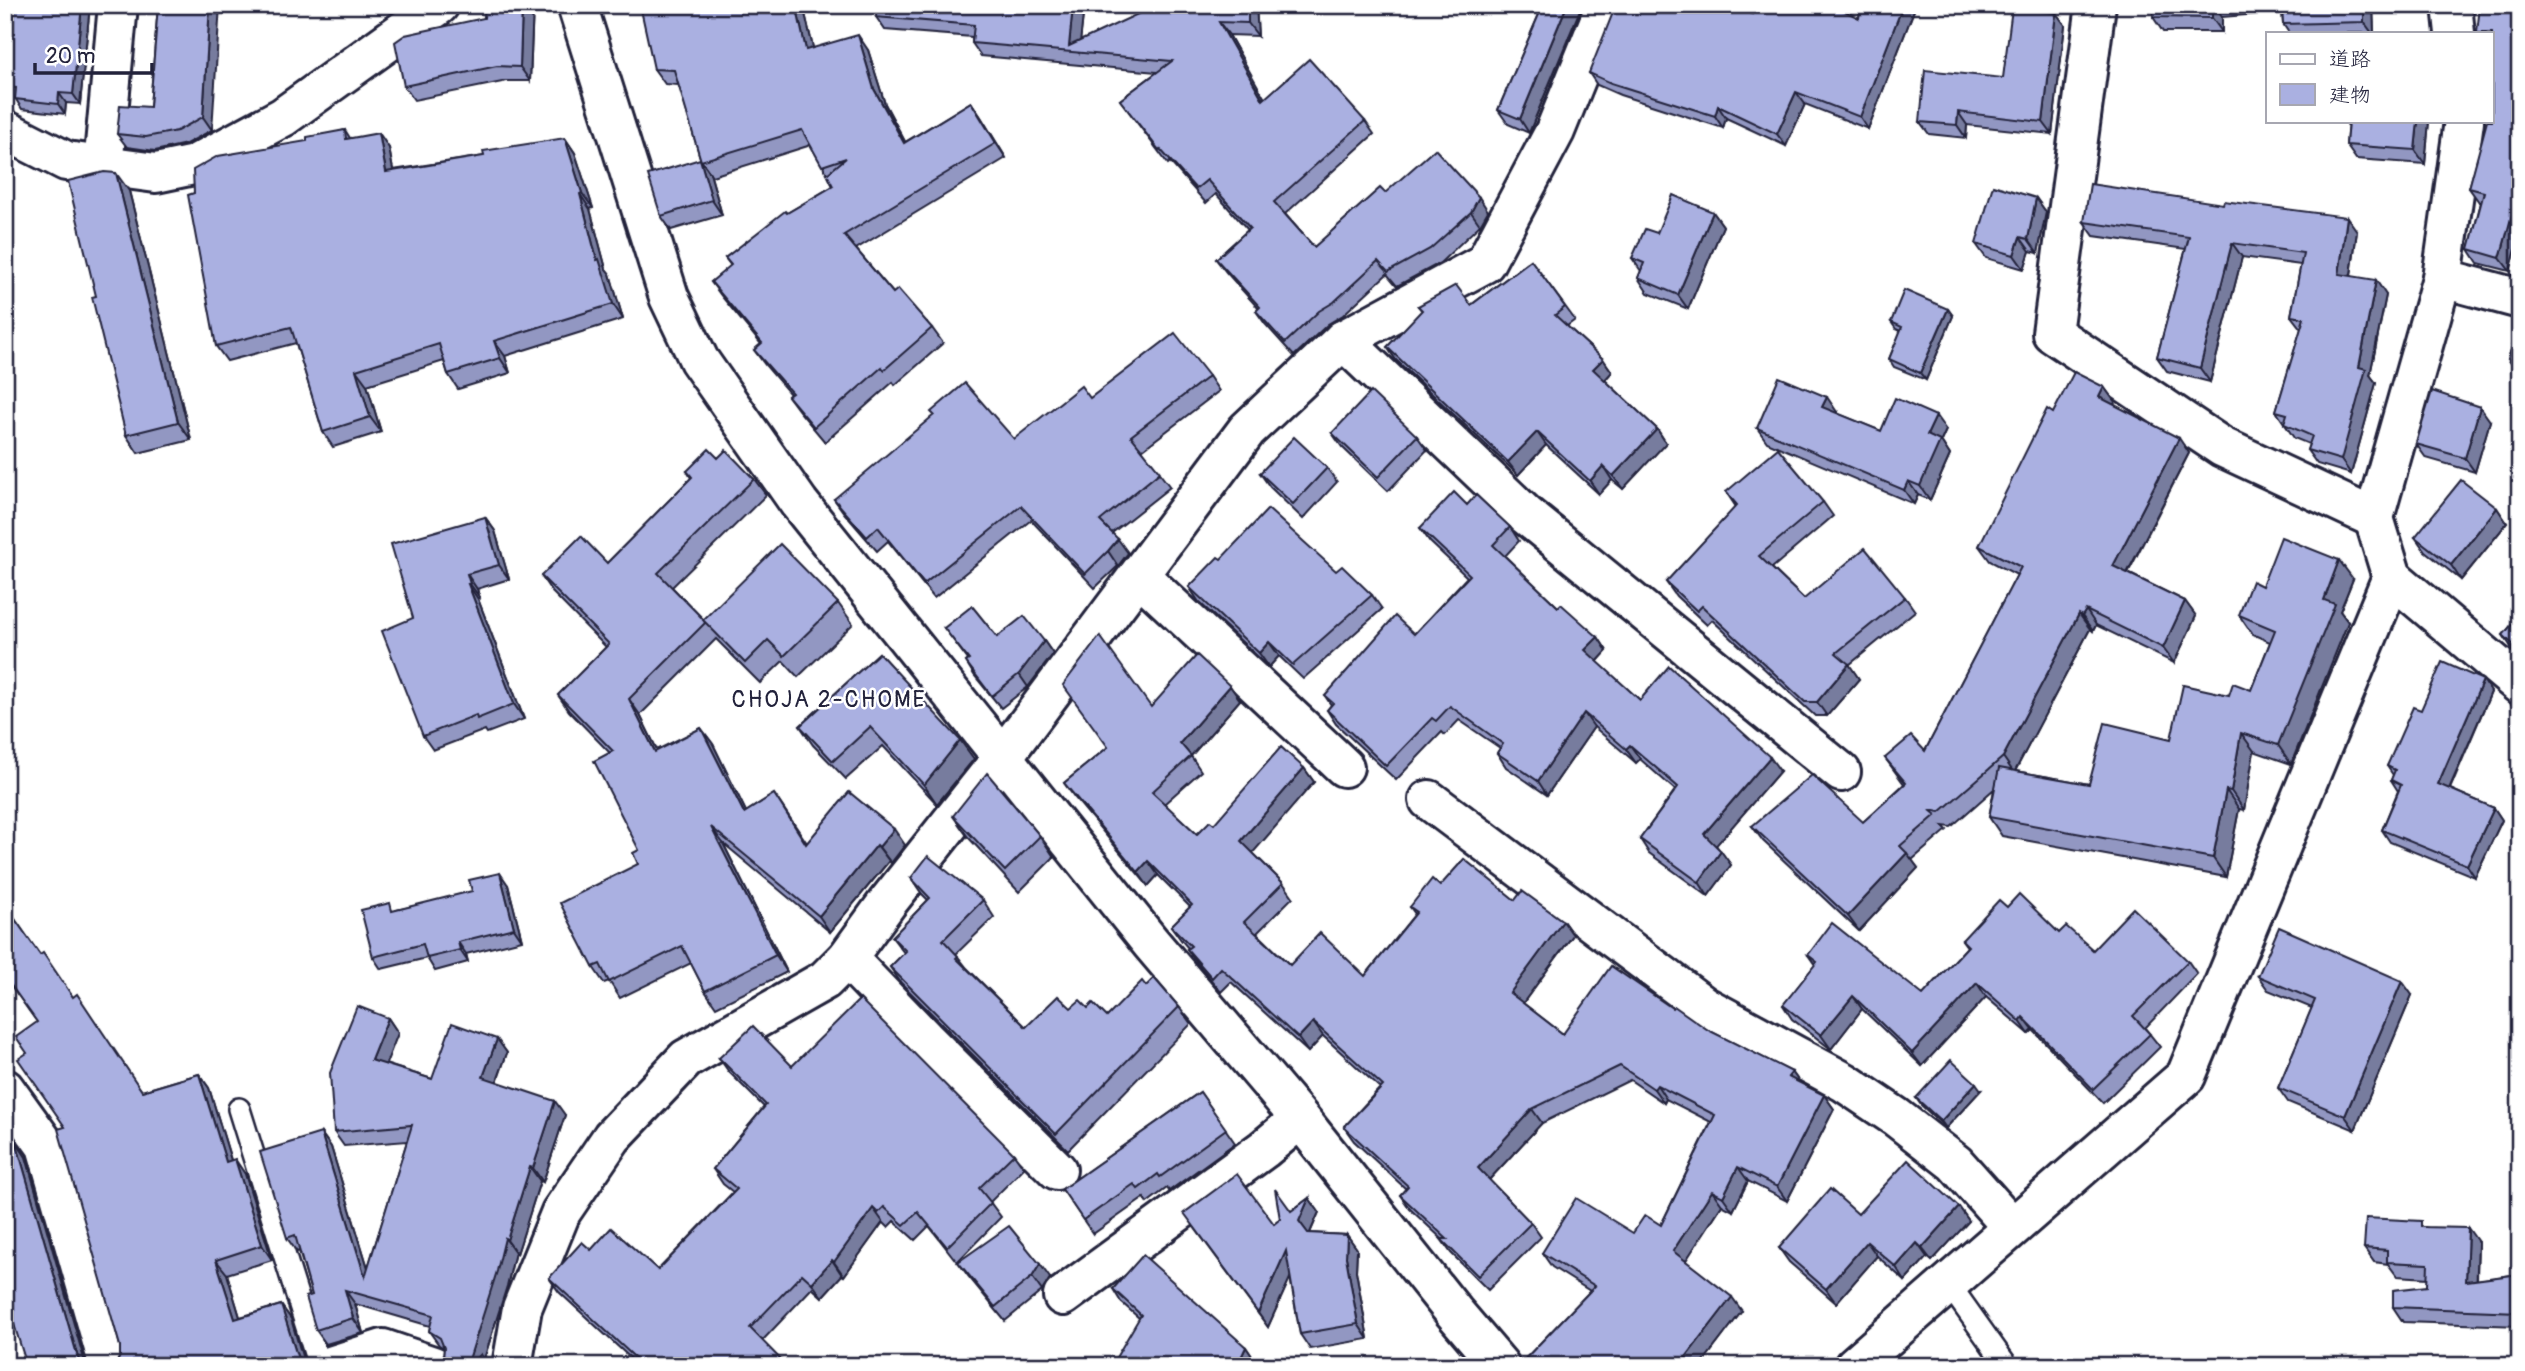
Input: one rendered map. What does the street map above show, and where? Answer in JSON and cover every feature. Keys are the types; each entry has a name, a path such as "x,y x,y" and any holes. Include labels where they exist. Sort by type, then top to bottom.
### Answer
{"street":[{"path":"103,167 118,5"},
{"path":"5,130 66,161 156,173 194,165 283,117 439,5"},
{"path":"577,5 669,297 699,360 799,503 1151,943 1300,1119 1500,1366"},
{"path":"512,1366 522,1308 561,1212 612,1137 686,1059 825,979 847,958 887,903 1003,758 1247,430 1343,340 1485,263 1555,131 1606,5"},
{"path":"2096,5 2052,332 2222,447 2374,518"},
{"path":"2452,5 2455,32"},
{"path":"2464,122 2442,278 2374,518 2392,577 2520,685"},
{"path":"2442,278 2520,299"},
{"path":"1343,340 1526,515 1841,772"},
{"path":"1140,576 1344,767"},
{"path":"1854,1366 2186,1076 2392,577"},
{"path":"1429,800 1704,1006 1843,1082 1896,1116 1955,1163 2012,1227"},
{"path":"847,958 1057,1170"},
{"path":"5,1089 46,1146 109,1366"},
{"path":"1063,1296 1264,1149 1300,1119"},
{"path":"330,1366 383,1349 432,1366"}],"lane":[{"path":"239,1109 318,1366"},
{"path":"1948,1283 2007,1366"}],"building":[{"path":"5,5 82,5 73,94 59,93 58,104 15,99 16,88 5,87"},
{"path":"158,5 210,5 203,117 177,131 146,137 117,134 120,105 150,107"},
{"path":"485,5 522,5 520,67 497,66 404,86 395,42 405,35 484,18"},
{"path":"640,5 796,5 806,50 858,35 874,89 904,143 971,102 996,143 844,235 893,293 898,289 932,328 884,370 882,367 814,427 788,396 792,393 754,350 762,343 711,282 731,265 725,258 785,211 787,213 833,186 827,174 846,158 822,166 802,130 701,161 674,70 654,69"},
{"path":"877,5 1073,5 1069,46 1157,5 1248,5 1248,23 1219,22 1263,100 1309,59 1365,121 1274,202 1314,247 1380,188 1385,193 1435,149 1479,197 1471,212 1430,249 1388,272 1378,261 1285,343 1256,311 1260,307 1216,259 1250,228 1207,180 1196,189 1159,150 1120,100 1172,61 972,43 974,25 876,17"},
{"path":"1543,5 1567,5 1520,119 1498,110"},
{"path":"1616,5 1681,5 1690,9 1691,5 1723,5 1752,14 1756,5 1803,5 1821,13 1825,5 1832,5 1859,18 1861,5 1903,5 1860,117 1796,92 1777,134 1718,106 1715,116 1611,83 1589,73"},
{"path":"2153,5 2212,5 2212,18 2153,17"},
{"path":"2282,5 2364,5 2364,22 2283,24"},
{"path":"2480,6 2520,11 2520,213 2513,211 2500,258 2469,249 2484,192 2469,188 2487,122 2494,122 2494,32 2477,32"},
{"path":"2012,8 2056,13 2043,122 1958,112 1957,125 1920,122 1925,70 2003,78"},
{"path":"2348,122 2418,122 2415,150 2346,145"},
{"path":"345,130 346,139 379,133 386,172 484,156 483,151 565,138 582,193 580,194 597,260 599,259 613,304 494,341 500,358 448,374 439,344 356,370 370,417 323,432 291,327 216,346 188,195 194,193 193,170 218,156 307,141 307,137"},
{"path":"700,159 712,200 661,216 648,175"},
{"path":"104,172 116,173 178,422 126,435 92,297 96,296 68,181"},
{"path":"2090,184 2223,204 2224,201 2347,217 2339,274 2376,280 2359,367 2366,369 2341,460 2307,450 2312,436 2284,424 2287,414 2276,411 2304,318 2291,316 2303,253 2232,243 2200,368 2157,357 2189,237 2084,222"},
{"path":"1993,185 2036,198 2028,239 2020,237 2014,255 1976,244"},
{"path":"1673,195 1713,212 1678,295 1638,278 1644,263 1632,258 1645,229 1657,233"},
{"path":"1531,260 1565,307 1555,315 1603,359 1593,369 1657,429 1613,476 1603,466 1590,481 1537,432 1508,462 1387,347 1422,310 1418,306 1456,285 1471,305"},
{"path":"1904,290 1948,309 1920,373 1889,359 1902,327 1891,322"},
{"path":"2520,322 2520,363 2508,359"},
{"path":"1175,333 1209,376 1131,436 1160,472 1100,521 1118,539 1085,574 1021,506 924,584 878,527 867,537 834,499 934,415 931,412 965,383 1014,439 1081,386 1090,398"},
{"path":"2074,372 2104,387 2099,397 2179,438 2113,566 2185,601 2163,648 2086,610 2082,616 2079,614 2003,757 1940,812 1930,810 1936,815 1900,846 1907,853 1848,916 1752,826 1812,775 1863,822 1906,783 1885,758 1911,736 1925,751 2021,567 1979,546 2047,409 2053,413"},
{"path":"1779,377 1827,397 1822,407 1881,431 1895,398 1936,416 1927,435 1940,441 1920,486 1908,481 1904,490 1757,428"},
{"path":"2432,391 2480,407 2465,458 2416,444"},
{"path":"1371,392 1417,436 1378,477 1332,433"},
{"path":"1294,437 1327,468 1293,504 1260,473"},
{"path":"1778,448 1823,502 1759,556 1804,599 1865,548 1905,597 1836,653 1849,664 1817,702 1805,702 1702,606 1697,611 1666,582 1737,505 1726,492"},
{"path":"709,449 718,458 726,450 754,479 658,573 705,623 629,699 655,752 701,728 744,813 774,794 806,844 849,792 894,829 879,847 877,845 819,916 711,827 776,955 705,991 682,946 609,982 600,964 593,967 560,903 638,864 633,853 639,850 594,761 613,751 558,695 609,644 541,576 581,536 607,563 692,477 687,471"},
{"path":"2461,480 2497,508 2451,565 2415,537"},
{"path":"1454,492 1467,505 1476,495 1510,527 1493,545 1558,607 1561,604 1598,637 1585,650 1640,700 1669,666 1770,757 1704,834 1721,851 1699,882 1640,839 1678,787 1630,745 1626,749 1584,713 1538,781 1497,753 1503,744 1450,706 1436,721 1432,718 1386,766 1327,710 1333,703 1325,696 1395,616 1414,634 1470,575 1420,528"},
{"path":"1268,509 1336,571 1342,566 1372,595 1293,665 1269,642 1259,653 1189,587 1218,557 1221,559"},
{"path":"485,517 499,565 467,574 468,584 514,704 477,719 476,715 423,736 382,631 413,618 391,544"},
{"path":"2281,537 2339,560 2324,600 2335,604 2278,745 2241,733 2231,791 2226,790 2213,858 1989,817 1999,768 2089,784 2105,723 2171,739 2183,685 2229,695 2233,683 2251,690 2275,630 2239,615 2252,581 2262,586"},
{"path":"780,544 838,603 784,656 768,640 745,663 703,620"},
{"path":"972,606 997,637 1024,616 1044,641 1019,674 992,696 944,628"},
{"path":"2520,615 2520,651 2503,635"},
{"path":"1100,636 1151,707 1197,655 1230,686 1180,743 1191,756 1152,792 1197,834 1210,821 1214,824 1281,747 1304,768 1241,841 1283,883 1244,922 1290,965 1320,933 1365,976 1417,912 1410,907 1432,879 1440,886 1464,859 1515,900 1522,891 1563,921 1510,993 1563,1034 1611,966 1708,1030 1792,1072 1788,1077 1824,1095 1777,1187 1738,1167 1723,1197 1712,1191 1673,1251 1732,1297 1679,1366 1528,1366 1523,1361 1595,1286 1542,1253 1576,1198 1633,1233 1645,1215 1661,1225 1715,1115 1657,1085 1654,1089 1620,1066 1532,1109 1478,1168 1531,1223 1478,1276 1441,1239 1447,1239 1400,1195 1408,1186 1344,1127 1383,1086 1313,1022 1298,1038 1221,968 1212,978 1187,949 1191,946 1171,926 1192,905 1148,861 1138,872 1064,783 1108,747 1063,685"},
{"path":"879,653 960,740 924,785 870,727 833,761 800,726"},
{"path":"2442,662 2483,680 2438,784 2494,808 2467,865 2382,830 2401,785 2391,780 2395,770 2387,766 2413,707 2421,710"},
{"path":"987,773 1040,836 1005,871 953,816"},
{"path":"928,856 983,900 943,940 958,956 956,958 1026,1027 1058,996 1071,1008 1080,1000 1088,1008 1093,1003 1107,1017 1142,981 1146,986 1154,978 1179,1007 1056,1134 890,967 906,951 892,937 930,898 911,878"},
{"path":"500,873 514,928 458,942 460,950 427,958 423,944 373,957 361,910 390,903 392,911 472,891 469,880"},
{"path":"2019,894 2059,933 2066,926 2093,950 2133,908 2188,961 2133,1016 2150,1034 2093,1089 2023,1017 2020,1021 1977,983 1912,1053 1853,996 1821,1035 1783,1005 1817,962 1808,955 1832,923 1923,995 1968,946 1962,940 1999,900 2007,907"},
{"path":"5,905 73,997 77,994 142,1091 199,1074 226,1162 235,1159 262,1245 216,1260 235,1319 281,1305 297,1356 304,1366 275,1366 273,1359 250,1366 115,1366 120,1356 120,1346 58,1129 65,1127 18,1059 27,1053 16,1037 37,1022 5,977"},
{"path":"2279,927 2402,981 2345,1116 2278,1088 2315,1000 2258,976"},
{"path":"860,999 1014,1154 979,1188 991,1203 947,1247 918,1212 904,1225 884,1207 878,1213 873,1208 834,1262 832,1260 812,1283 802,1274 750,1328 787,1366 644,1366 549,1278 582,1242 591,1250 611,1228 658,1270 737,1189 713,1169 766,1105 719,1058 753,1026 792,1066"},
{"path":"357,1006 388,1018 371,1060 432,1079 452,1023 497,1039 483,1077 555,1101 507,1240 505,1238 467,1366 439,1366 444,1348 440,1338 429,1331 433,1315 345,1290 353,1318 316,1330 306,1297 312,1295 295,1235 287,1238 260,1152 321,1133 365,1277 412,1125 334,1132 330,1073"},
{"path":"1951,1060 1976,1083 1941,1121 1916,1098"},
{"path":"1200,1092 1226,1129 1160,1177 1158,1174 1138,1189 1134,1184 1083,1220 1062,1189"},
{"path":"16,1142 78,1358 83,1366 27,1366 5,1295 5,1146"},
{"path":"1908,1160 1959,1207 1922,1248 1917,1243 1896,1267 1867,1242 1826,1289 1779,1248 1830,1189 1858,1214"},
{"path":"1237,1174 1274,1224 1280,1219 1275,1189 1291,1211 1309,1198 1299,1221 1308,1233 1347,1235 1346,1257 1358,1324 1300,1334 1286,1251 1258,1313 1184,1213"},
{"path":"2366,1218 2421,1221 2421,1227 2468,1228 2466,1281 2520,1274 2520,1323 2518,1312 2393,1307 2393,1290 2427,1286 2428,1264 2387,1262 2387,1250 2364,1248"},
{"path":"1009,1226 1040,1264 1032,1277 995,1307 958,1262"},
{"path":"1143,1255 1246,1347 1237,1366 1111,1366 1141,1315 1113,1289"},
{"path":"481,1354 483,1366 470,1366"},
{"path":"1026,1359 1037,1366 1022,1366"},
{"path":"364,1360 365,1366 347,1366"}],"district":[{"name":"CHOJA 2-CHOME","path":"829,699"}]}
